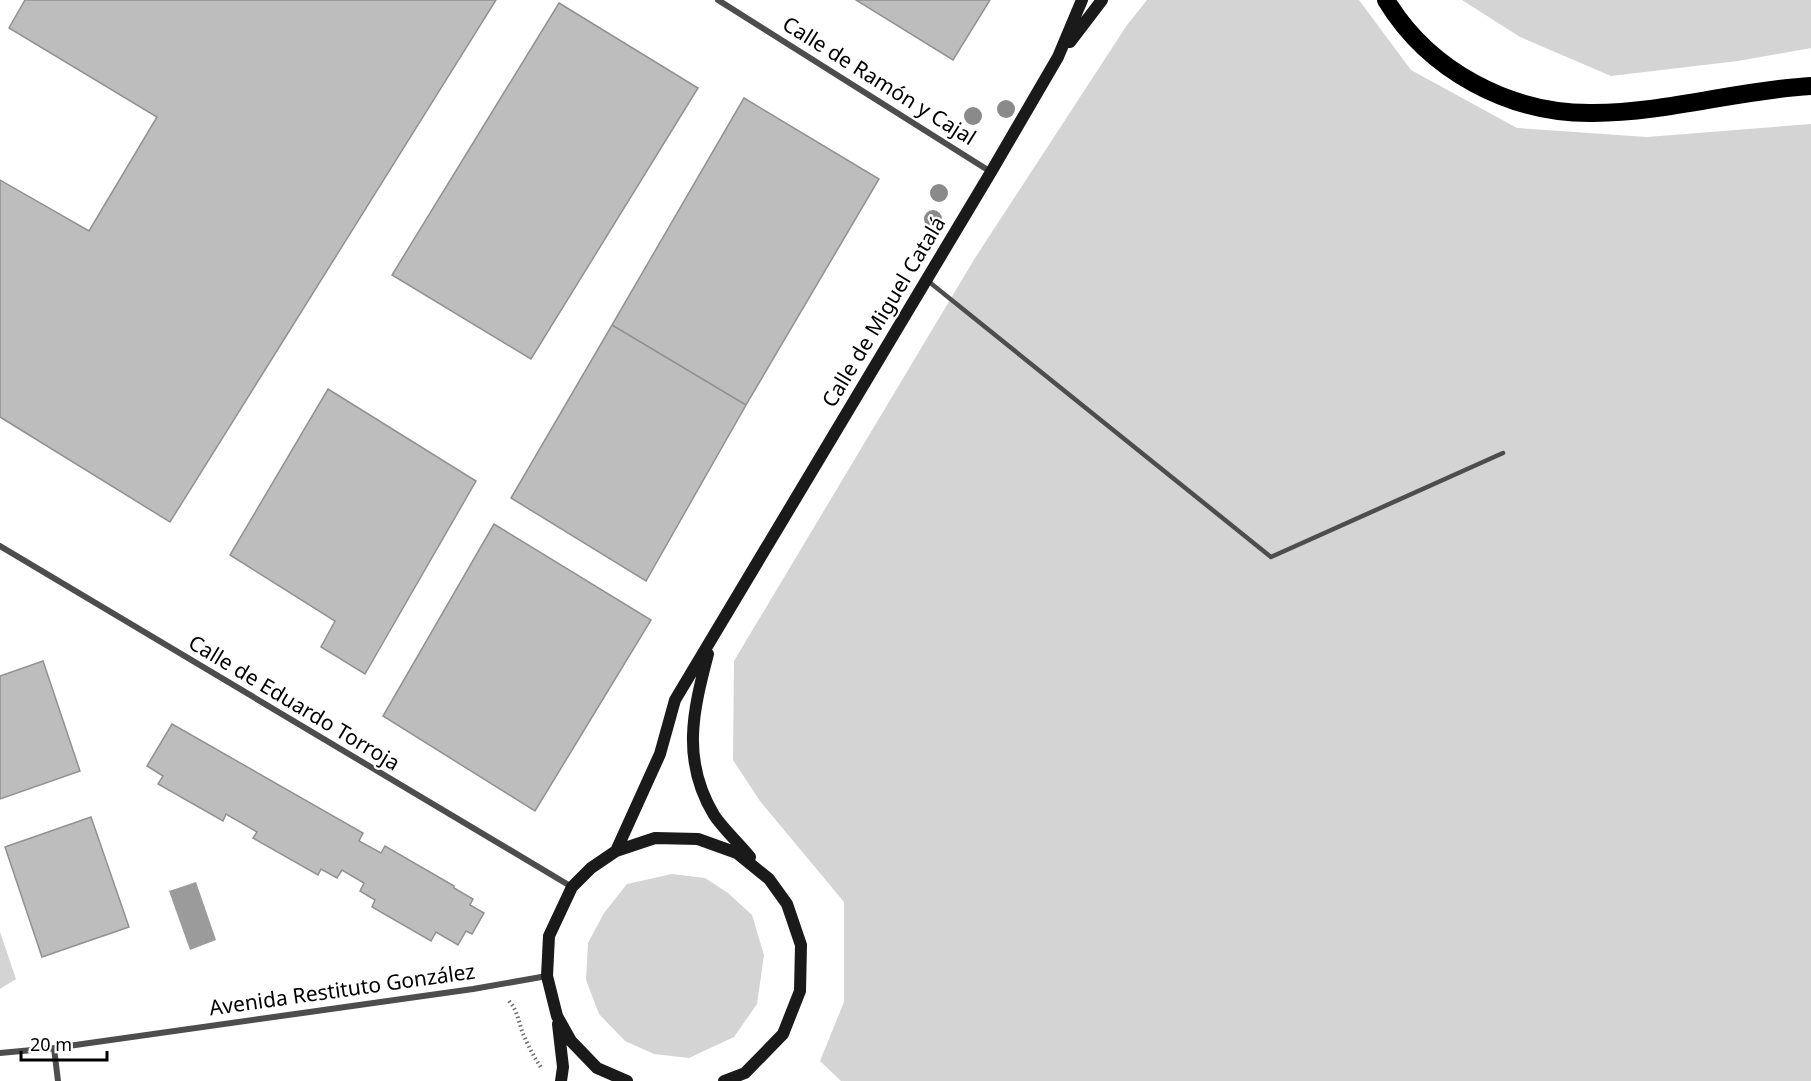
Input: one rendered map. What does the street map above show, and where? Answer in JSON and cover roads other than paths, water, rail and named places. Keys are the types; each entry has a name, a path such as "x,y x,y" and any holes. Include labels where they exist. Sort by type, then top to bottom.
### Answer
{"highway":[{"path":"1386,0 1417,41 1452,71 1497,95 1543,108 1591,114 1811,86"}],"street":[{"name":"Calle de Ramón y Cajal","path":"718,0 991,172"},
{"name":"Calle de Miguel Catalá","path":"616,851 660,754 675,700 1058,57 1082,0"},
{"path":"1058,57 1102,0"},
{"name":"Calle de Eduardo Torroja","path":"0,546 572,888"},
{"path":"712,640 693,719 693,751 699,782 715,816 769,879 787,904 801,945 800,991 783,1034 748,1077 724,1081"},
{"path":"561,1081 563,1067 557,1016 546,976 549,936 572,888 591,868 616,851 655,838 698,839 737,853 769,879"},
{"name":"Avenida Restituto González","path":"0,1053 54,1048 473,989 546,976"},
{"path":"557,1016 571,1041 597,1068 627,1081"},
{"path":"54,1048 58,1081"}],"lane":[{"path":"926,279 1271,557 1503,453"}]}
